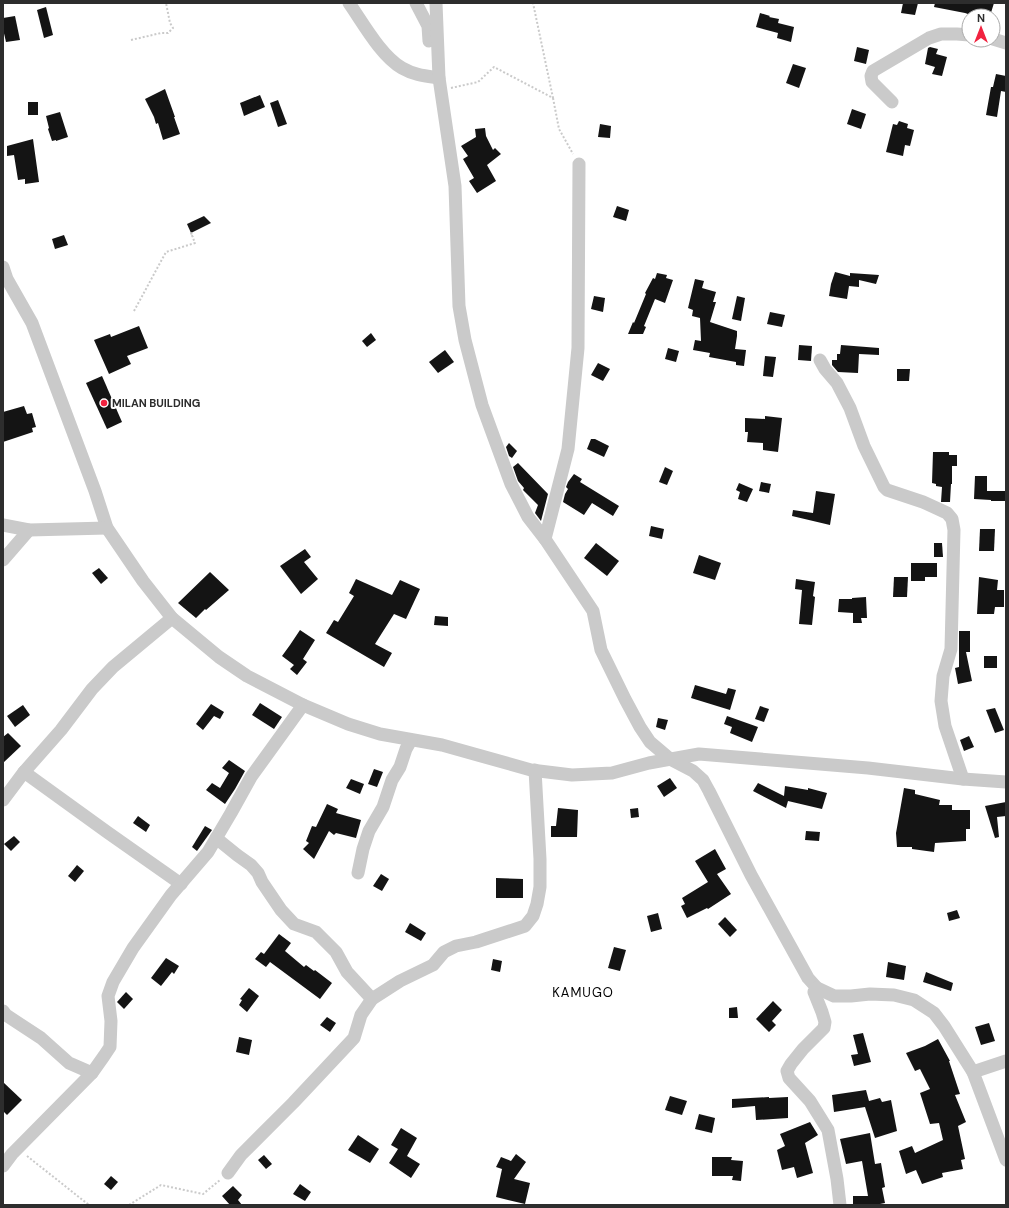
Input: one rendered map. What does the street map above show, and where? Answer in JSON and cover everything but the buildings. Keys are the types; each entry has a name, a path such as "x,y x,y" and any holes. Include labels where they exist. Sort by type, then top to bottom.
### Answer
{"street":[{"path":"349,3 387,56 402,68 440,84"},
{"path":"416,3 428,26 433,66 440,84"},
{"path":"436,3 440,84 455,186 459,306 464,340 482,405 511,484 528,517 545,539 593,611 601,650 640,727 650,742 670,759 693,771 703,780 751,875 808,978 817,988 834,996 870,994 894,995 914,1000 934,1013 973,1072 1006,1160"},
{"path":"892,102 872,82 871,76 873,71 929,38 941,34 961,34"},
{"path":"545,539 568,449 578,348 579,164"},
{"path":"3,267 7,279 32,323 95,491 107,528 143,581 172,618 219,657 248,676 303,705 348,724 380,734 442,746 535,770 572,775 612,773 649,763 699,754 868,768 963,779 1006,782"},
{"path":"820,360 825,369 837,383 850,408 864,446 884,487 887,490 923,502 947,513 952,519 954,530 951,649 943,676 941,701 945,726 963,779"},
{"path":"3,525 29,530 107,528"},
{"path":"3,560 29,530"},
{"path":"3,800 24,772 61,730 92,689 113,667 172,618"},
{"path":"3,1166 92,1073 110,1047 111,1021 108,996 113,982 133,948 181,884 208,852 251,777 303,705"},
{"path":"358,873 369,831 383,807 392,780 400,768 406,749 411,740"},
{"path":"228,1173 241,1155 304,1092 354,1038 361,1015 372,999 400,981 433,965 444,952 456,946 476,942 525,926 533,916 540,887 535,770"},
{"path":"24,772 181,884"},
{"path":"216,838 251,865 258,873 262,882 281,910 294,924 316,932 336,952 347,972 372,999"},
{"path":"817,988 814,992 825,1022 824,1028 791,1064 787,1071 789,1078 810,1101 828,1130 840,1205"},
{"path":"3,1012 41,1038 69,1063 92,1073"},
{"path":"973,1072 1006,1061"}],"path":[{"path":"131,40 161,33 168,33 172,28 166,3"},
{"path":"533,3 558,129 579,164"},
{"path":"440,84 478,82 494,66 553,98"},
{"path":"134,311 166,252 195,243 191,233 193,237"},
{"path":"18,1149 90,1205"},
{"path":"129,1205 161,1185 204,1194 228,1173"}],"place":[{"name":"MILAN BUILDING","path":"104,403"}],"district":[{"name":"KAMUGO","path":"583,992"}]}
